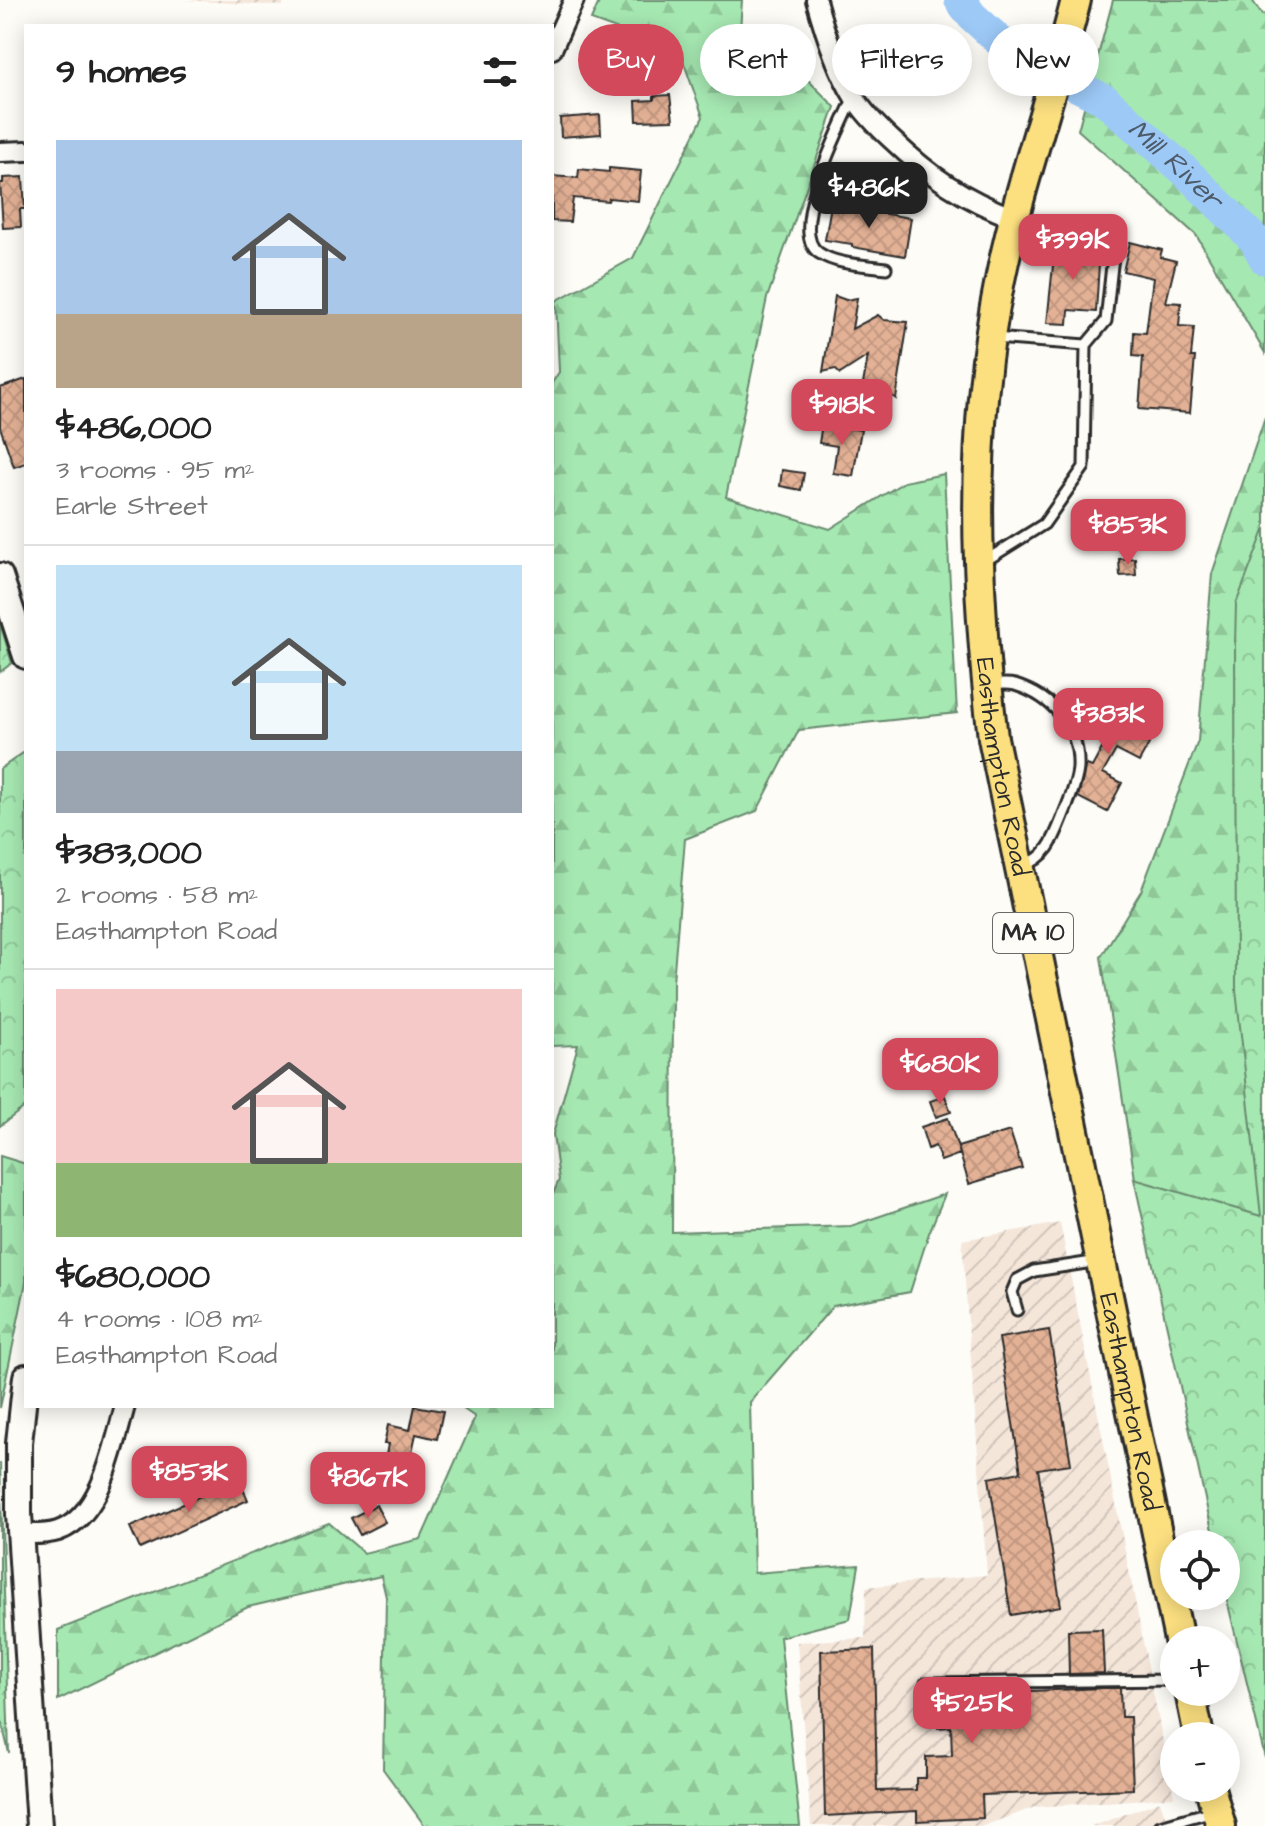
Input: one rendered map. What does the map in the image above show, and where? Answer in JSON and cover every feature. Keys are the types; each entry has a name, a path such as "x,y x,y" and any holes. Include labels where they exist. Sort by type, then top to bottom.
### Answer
{"main road":[{"name":"MA 10","path":"1014,218 1073,12"},
{"name":"Easthampton Road","path":"1014,218 991,338 980,447 979,565 993,738 1176,1626"},
{"path":"0,576 24,650"},
{"path":"24,1396 19,1443 21,1534 39,1826"}],"street":[{"path":"554,45 574,0"},
{"path":"816,0 834,57 854,97 872,121 929,173 968,199 1014,218"},
{"path":"0,152 24,151"},
{"path":"21,1534 60,1530 73,1523 88,1507 105,1477 124,1408"}],"lane":[{"path":"854,97 819,179 807,226 808,242 817,253 832,260 886,268"},
{"path":"979,565 1044,524 1084,467 1086,345 1106,321 1113,256"},
{"path":"991,338 1086,345"},
{"path":"987,685 1013,684 1039,697 1068,723 1077,744 1078,772 1053,839 1036,862 1020,867"},
{"path":"1017,1310 1012,1292 1017,1280 1034,1271 1101,1260"},
{"path":"926,1683 1160,1680"},
{"path":"1160,1826 1216,1808"}],"shaded area":[{"path":"184,0 283,0 283,6"},
{"path":"1060,1223 1160,1727 1160,1798 1035,1807 983,1826 811,1826 797,1642 865,1638 866,1587 987,1575 962,1240"},
{"path":"1160,1801 1169,1826 1090,1826"}],"green space":[{"path":"600,0 742,0 740,24 700,24 700,96 816,96 816,88 835,107 767,298 726,497 830,529 904,482 944,474 957,713 799,730 757,811 685,839 673,982 672,1232 851,1226 945,1194 910,1292 833,1306 750,1402 754,1573 859,1565 850,1619 780,1637 800,1826 425,1826 383,1769 386,1597 381,1576 248,1607 58,1700 58,1630 329,1523 364,1553 421,1539 475,1417 462,1408 554,1408 554,1191 559,1180 554,1130 578,1045 554,1046 554,380 559,372 556,301 633,258 703,117 684,63 684,24 602,24 591,20"},
{"path":"1113,0 1252,0 1262,15 1265,14 1265,353 1196,235 1078,130 1087,96 1099,96 1099,52"},
{"path":"1265,417 1265,1744 1239,1610 1240,1530 1223,1530 1135,1179 1101,957 1141,891 1198,741 1212,574"},
{"path":"1265,528 1265,1758 1240,1654 1240,1626 1233,1626 1229,1610 1240,1610 1240,1530 1212,1530 1134,1179 1261,1216 1236,990 1236,604"},
{"path":"0,623 12,663 0,672"},
{"path":"24,752 24,1108 0,1126 0,769"},
{"path":"0,1156 24,1163 24,1292 0,1408"},
{"path":"0,1463 9,1753 0,1715"}],"building":[{"path":"654,96 670,96 673,120 637,121 636,101 654,100"},
{"path":"600,115 601,134 561,137 560,118"},
{"path":"609,168 641,171 638,201 573,198 570,222 554,221 554,176 578,178 579,169 609,172"},
{"path":"23,177 21,227 3,228 0,183 3,183 3,178"},
{"path":"831,205 911,218 905,256 825,240"},
{"path":"1130,242 1162,250 1160,257 1176,261 1166,302 1181,303 1179,326 1194,327 1190,413 1139,409 1143,357 1133,356 1134,332 1146,333 1153,278 1123,271"},
{"path":"1055,246 1100,248 1096,312 1069,310 1068,324 1047,323"},
{"path":"835,296 846,300 857,298 852,329 878,315 884,320 908,322 896,399 886,391 862,390 868,356 840,374 835,369 823,372"},
{"path":"24,380 24,464 14,467 0,427 0,388"},
{"path":"822,424 861,430 853,476 833,473 837,446 819,443"},
{"path":"782,470 804,473 801,490 780,486"},
{"path":"1135,558 1136,575 1120,576 1119,559"},
{"path":"1093,707 1124,724 1126,720 1141,729 1136,737 1149,744 1139,762 1116,750 1103,773 1122,783 1107,812 1078,797 1085,767 1092,767 1105,743 1080,729"},
{"path":"945,1096 951,1112 936,1117 930,1101"},
{"path":"948,1118 960,1154 941,1161 935,1146 928,1149 921,1127"},
{"path":"1010,1131 1022,1168 969,1184 958,1147"},
{"path":"1049,1330 1071,1464 1038,1469 1061,1606 1011,1615 989,1478 1021,1472 999,1338"},
{"path":"415,1408 443,1411 437,1439 416,1434 406,1479 401,1478 398,1494 380,1490 388,1425 410,1430"},
{"path":"239,1479 248,1500 140,1549 130,1527"},
{"path":"376,1505 385,1522 360,1535 351,1518"},
{"path":"1102,1629 1104,1673 1069,1674 1068,1630"},
{"path":"874,1649 877,1791 916,1790 916,1778 926,1778 926,1757 952,1756 951,1727 938,1728 937,1695 1104,1688 1120,1688 1121,1717 1130,1717 1133,1789 982,1795 983,1818 917,1821 917,1811 825,1816 821,1651"}],"waterway":[{"name":"Mill River","path":"960,0 972,16 1015,55 1105,100 1186,172 1254,239 1265,259"}]}
